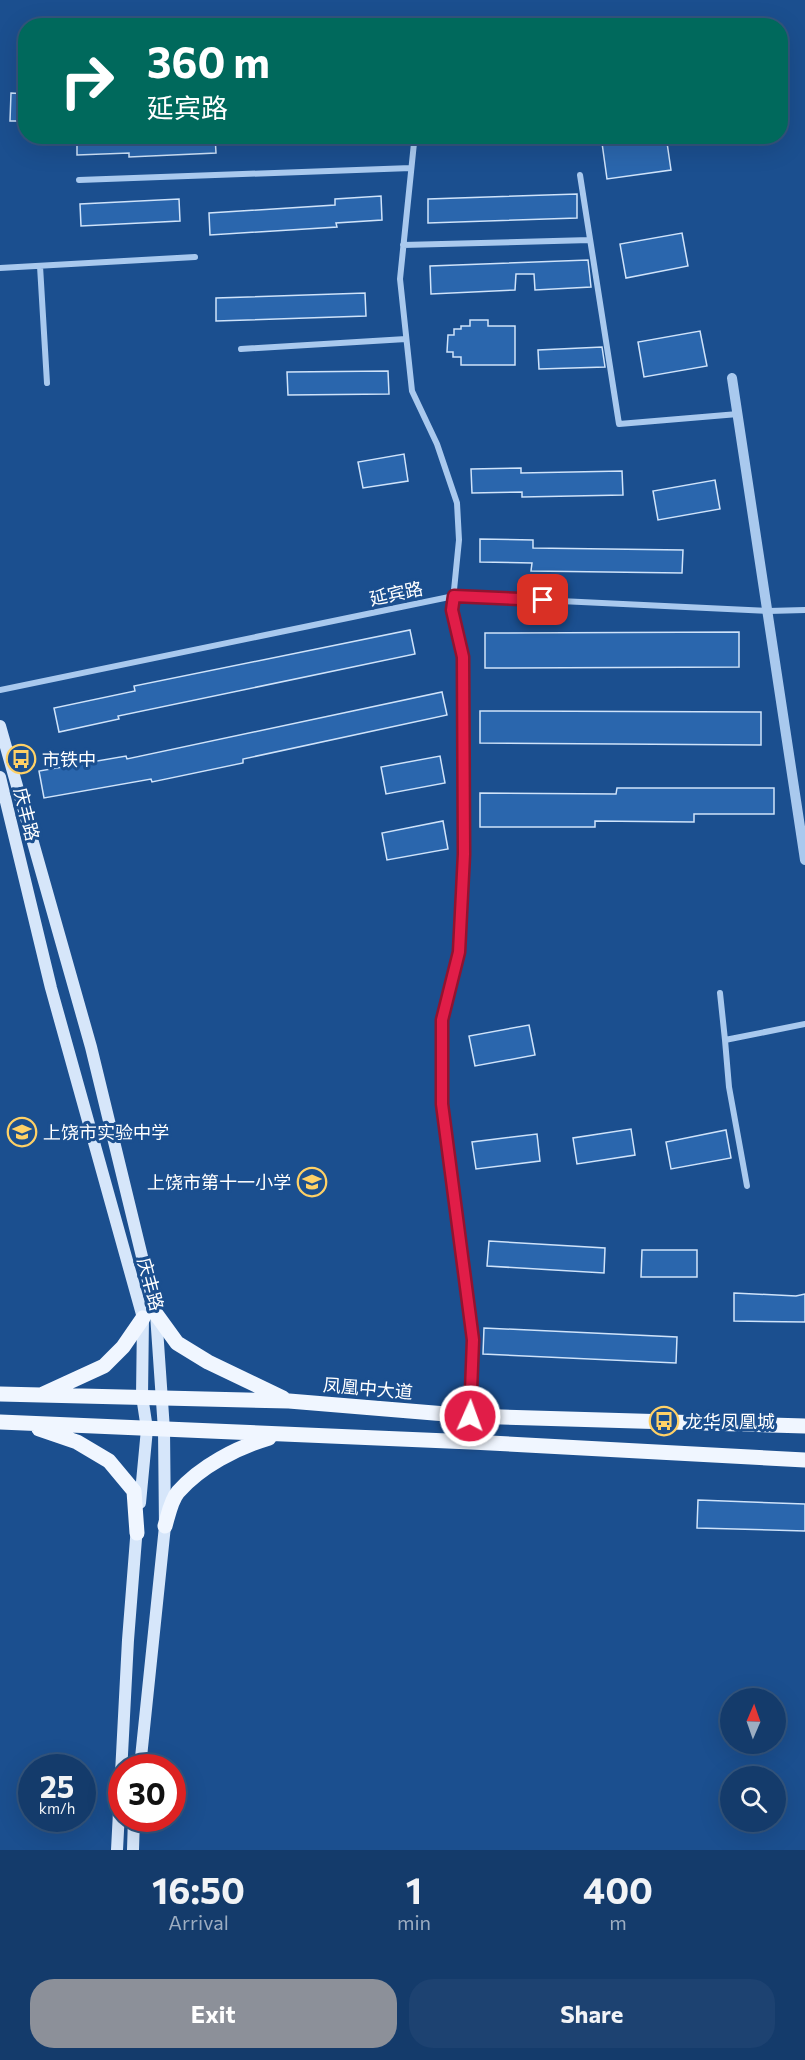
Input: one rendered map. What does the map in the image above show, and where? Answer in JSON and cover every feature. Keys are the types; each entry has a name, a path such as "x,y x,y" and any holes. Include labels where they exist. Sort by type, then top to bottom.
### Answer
{"main road":[{"path":"0,726 92,1047 149,1316 162,1396 165,1526 141,1754"},
{"name":"庆丰路","path":"0,777 51,988 149,1316 142,1396 147,1429 128,1640 117,1850"},
{"path":"38,1396 104,1366 149,1316"},
{"path":"149,1316 177,1343 208,1362 289,1401"},
{"name":"凤凰中大道","path":"0,1394 162,1396 289,1401 470,1416 805,1426"},
{"path":"0,1422 805,1460"},
{"path":"22,1423 77,1442 109,1461 134,1491 137,1533"},
{"path":"165,1526 177,1493 210,1465 251,1443 280,1434"},
{"path":"133,1850 134,1832"}],"street":[{"path":"414,144 400,279 406,339 412,391 437,444 457,503 459,540 452,610 463,657 464,854 459,952 442,1020 442,1104 473,1340 470,1416"},
{"path":"79,180 411,168"},
{"path":"580,175 619,424 738,414"},
{"path":"404,245 590,240"},
{"path":"0,268 195,257"},
{"path":"40,266 47,383"},
{"path":"241,349 406,339"},
{"path":"732,378 805,860"},
{"name":"延宾路","path":"0,690 454,596 805,610"},
{"path":"720,993 729,1087 747,1186"},
{"path":"725,1040 805,1024"}],"building":[{"path":"11,93 18,93 18,121 10,121"},
{"path":"77,144 215,144 216,153 129,157 129,153 77,155"},
{"path":"602,144 667,144 671,170 607,179"},
{"path":"577,194 577,218 428,223 428,199"},
{"path":"381,196 382,220 336,223 337,227 210,235 209,213 335,205 335,199"},
{"path":"179,199 180,221 81,226 80,204"},
{"path":"682,233 688,266 626,278 620,244"},
{"path":"588,260 591,287 535,290 534,274 516,274 515,290 431,294 430,266"},
{"path":"365,293 366,316 216,321 216,298"},
{"path":"470,320 488,320 488,326 515,326 515,365 461,365 461,357 453,357 453,352 447,352 448,335 454,335 454,329 461,329 461,326 470,326"},
{"path":"700,331 707,366 644,377 638,342"},
{"path":"602,347 605,367 539,369 538,350"},
{"path":"388,371 389,394 288,395 287,372"},
{"path":"404,454 408,481 363,488 358,462"},
{"path":"521,468 521,473 622,471 623,495 522,497 522,492 472,493 471,469"},
{"path":"715,480 720,509 658,520 653,491"},
{"path":"480,539 533,540 533,548 683,550 682,573 531,571 532,563 480,562"},
{"path":"410,630 415,654 118,716 119,719 59,732 54,708 135,691 134,686"},
{"path":"739,632 739,667 485,668 485,633"},
{"path":"442,692 447,715 243,759 243,763 152,782 151,779 44,798 39,771 126,756 127,759"},
{"path":"480,711 761,712 761,745 480,743"},
{"path":"440,756 445,783 386,794 381,767"},
{"path":"617,788 774,788 774,814 694,814 694,822 595,821 595,827 480,827 480,793 616,794"},
{"path":"443,821 448,849 387,860 382,833"},
{"path":"529,1025 535,1055 475,1066 469,1036"},
{"path":"631,1129 635,1155 577,1164 573,1138"},
{"path":"726,1130 731,1158 671,1169 666,1142"},
{"path":"537,1134 540,1161 476,1169 472,1142"},
{"path":"489,1241 605,1248 604,1273 487,1266"},
{"path":"642,1250 697,1250 697,1277 641,1277"},
{"path":"734,1293 796,1296 805,1294 805,1322 734,1321"},
{"path":"484,1328 677,1337 676,1363 483,1354"},
{"path":"698,1500 805,1504 805,1531 697,1528"}],"place":[{"name":"市铁中","path":"21,759"},
{"name":"上饶市实验中学","path":"22,1132"},
{"name":"上饶市第十一小学","path":"312,1182"},
{"name":"龙华凤凰城","path":"664,1421"}],"route":[{"path":"470,1416 473,1340 442,1104 442,1020 459,952 464,854 463,657 452,610 454,596 543,600"}]}
